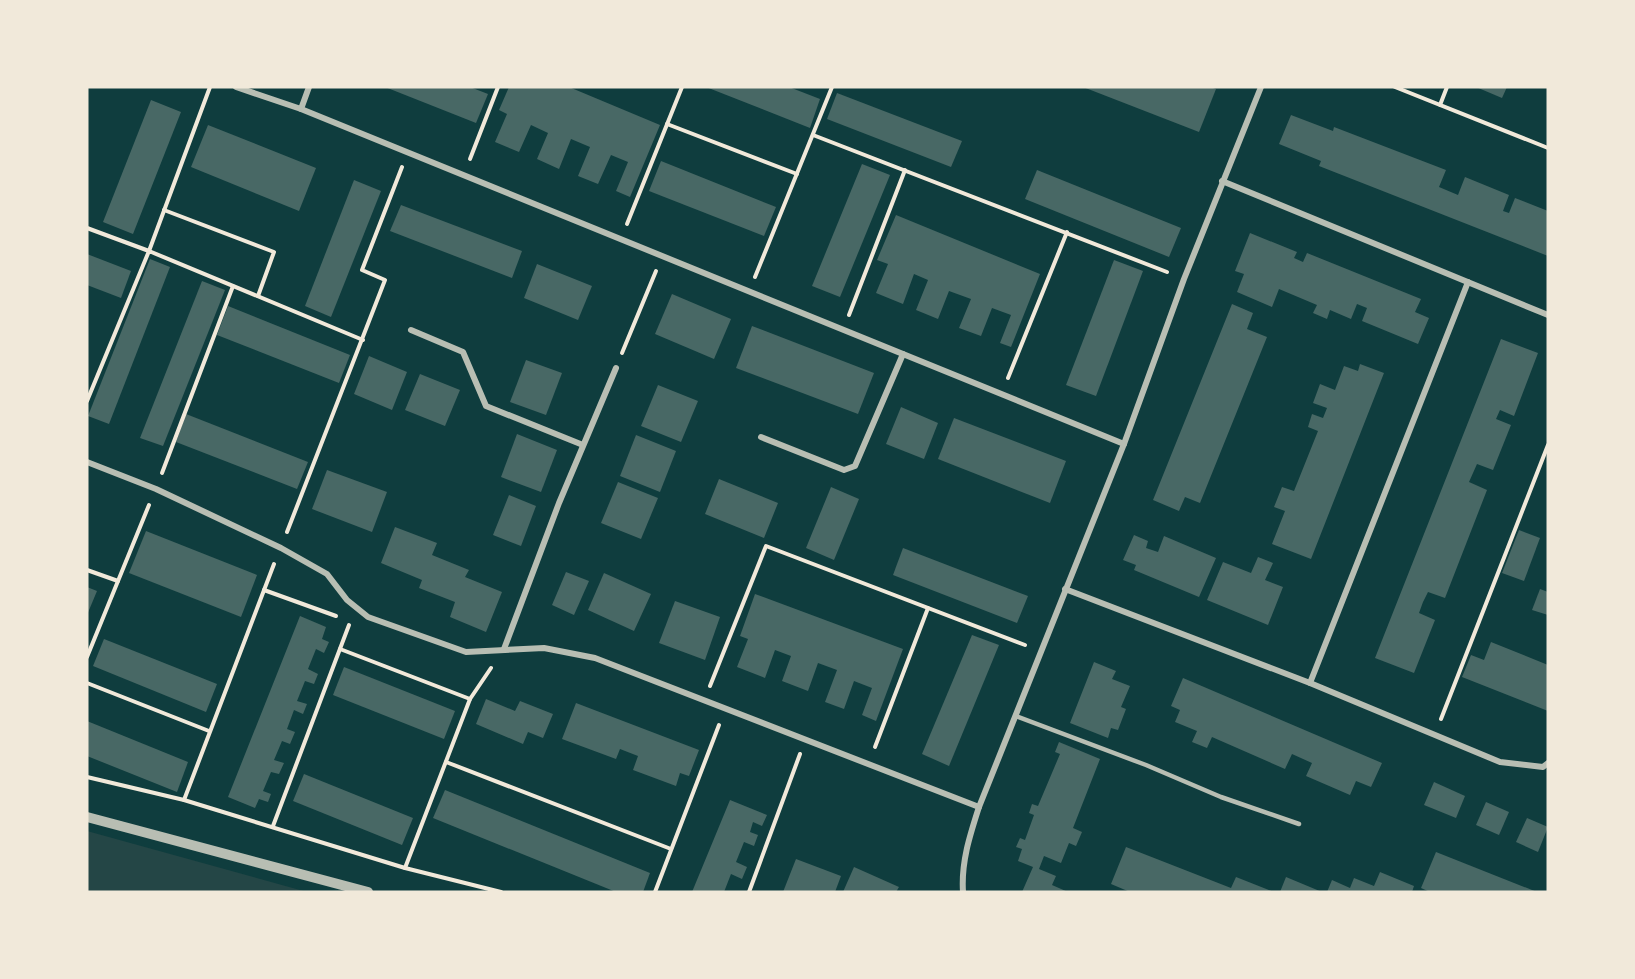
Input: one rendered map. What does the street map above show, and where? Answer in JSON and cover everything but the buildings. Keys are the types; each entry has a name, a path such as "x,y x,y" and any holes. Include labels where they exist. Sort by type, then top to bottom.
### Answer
{"street":[{"path":"236,87 301,109 408,152 1124,444"},
{"path":"301,109 309,87"},
{"path":"963,892 962,879 966,849 979,807 1124,444 1184,279 1260,87"},
{"path":"1222,181 1548,315"},
{"path":"1310,683 1468,282"},
{"path":"411,330 463,352 486,406 583,446"},
{"path":"761,437 844,470 855,466 903,354"},
{"path":"504,649 616,368"},
{"path":"87,462 156,489 281,548 327,574 347,600 368,617 466,652 544,648 595,658 979,807"},
{"path":"1065,589 1310,683 1500,762 1543,767 1548,763"},
{"path":"87,817 368,892"}],"lane":[{"path":"1016,716 1146,765 1221,797 1299,824"}],"path":[{"path":"87,401 149,251 210,87"},
{"path":"464,175 498,87"},
{"path":"621,239 682,87"},
{"path":"749,291 831,87"},
{"path":"1395,87 1548,148"},
{"path":"1440,105 1447,87"},
{"path":"667,124 797,174"},
{"path":"813,135 1184,279"},
{"path":"184,800 385,280 362,270 408,152"},
{"path":"844,330 905,170"},
{"path":"164,210 274,252 258,296"},
{"path":"87,228 149,251 363,340"},
{"path":"1002,394 1067,232"},
{"path":"616,368 662,255"},
{"path":"1435,736 1548,445"},
{"path":"704,701 766,546 1042,651"},
{"path":"87,570 118,581"},
{"path":"264,590 339,617"},
{"path":"869,764 928,608"},
{"path":"273,826 350,621"},
{"path":"339,649 470,699"},
{"path":"405,868 470,699 504,649"},
{"path":"87,684 209,731"},
{"path":"655,892 725,709"},
{"path":"749,892 805,740"},
{"path":"446,762 671,849"},
{"path":"87,777 184,800 405,868 501,892"}],"shaded area":[{"path":"87,831 307,892 87,892"}]}
